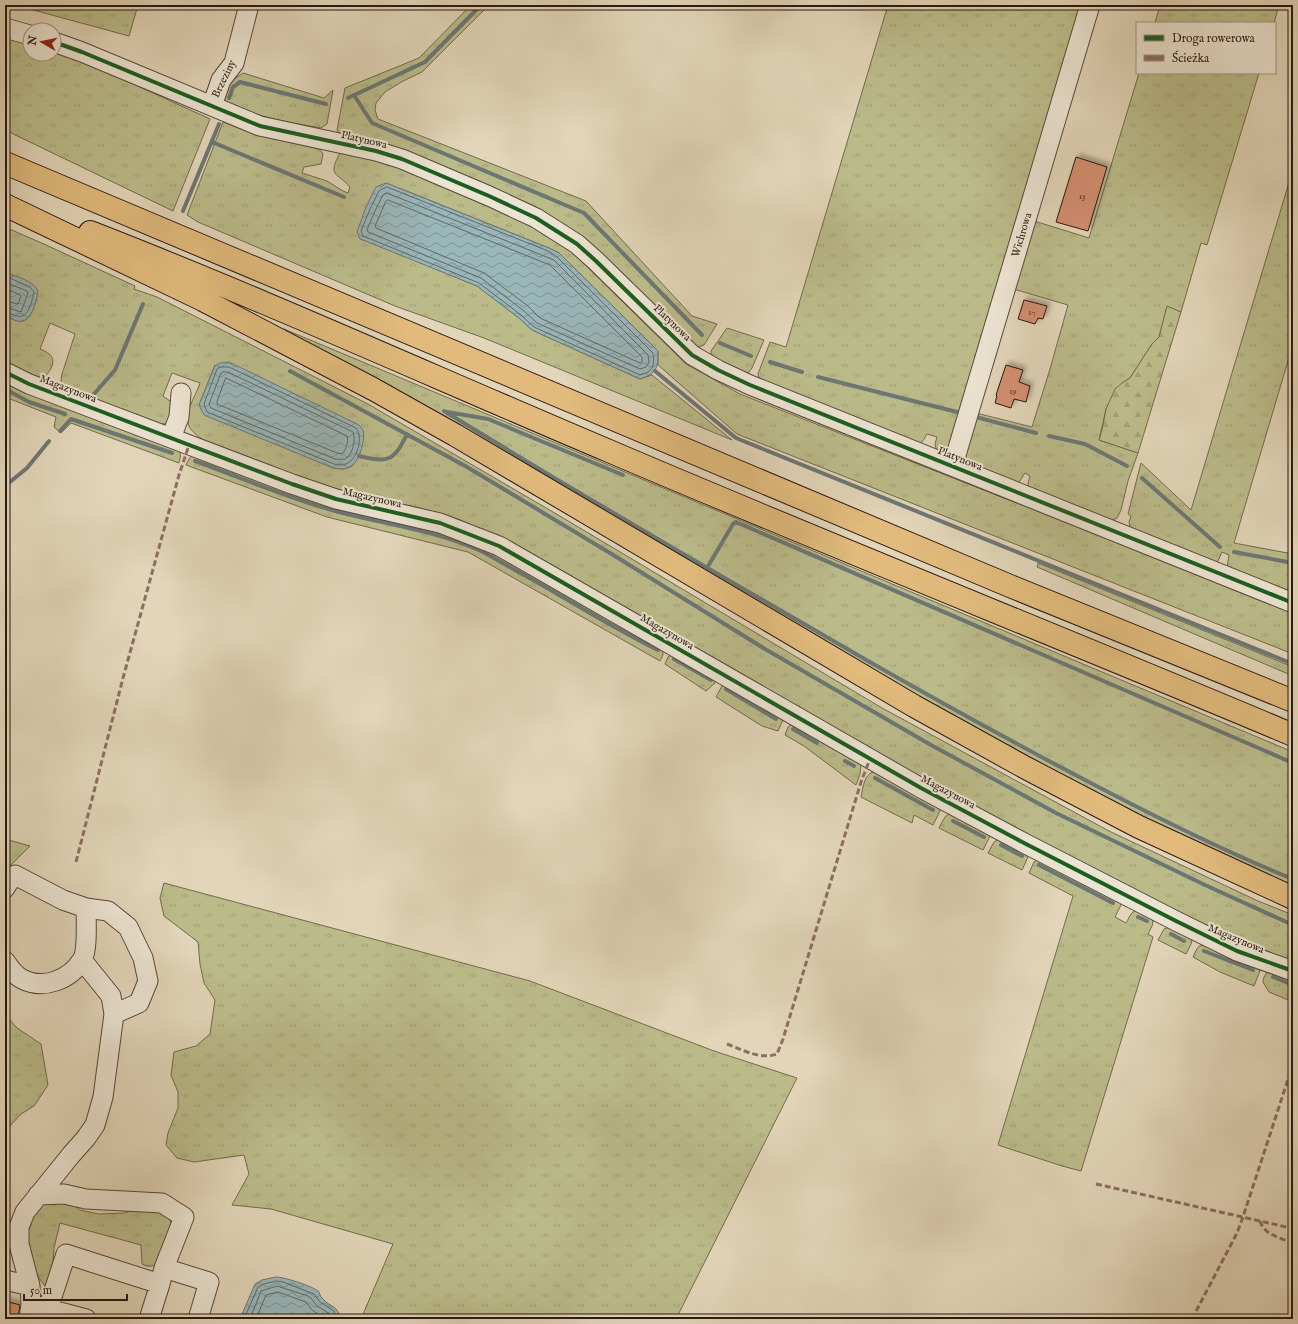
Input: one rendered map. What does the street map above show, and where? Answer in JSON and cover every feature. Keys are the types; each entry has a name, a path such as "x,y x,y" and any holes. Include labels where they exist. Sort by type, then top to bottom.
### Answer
{"highway":[{"path":"5,163 996,580 1293,702"},
{"path":"5,199 152,256 329,330 610,452 1293,735"},
{"path":"5,205 203,300 455,435 907,702 1026,768 1139,827 1293,898"}],"street":[{"name":"Brzeziny","path":"212,106 221,80 234,63 249,5"},
{"name":"Wichrowa","path":"953,465 1090,5"},
{"path":"5,28 22,33"},
{"name":"Platynowa","path":"62,45 260,126 376,150 402,159 488,196 536,218 577,244 692,355 718,370 750,385 953,465 1293,603"},
{"name":"Magazynowa","path":"5,372 29,384 292,484 336,499 440,523 499,546 921,788 1033,848 1237,951 1293,971"},
{"path":"171,438 179,417 181,393"},
{"path":"5,888 15,875 63,900 86,908 108,911 128,927 143,958 148,981 139,1003 114,1014"},
{"path":"5,962 12,972 22,979 37,984 50,983 66,977 82,960 86,942 86,908"},
{"path":"35,1305 19,1244 19,1227 25,1212 95,1125 103,1097 114,1014 111,996 82,960"},
{"path":"38,1195 64,1194 86,1199 162,1203 184,1217 162,1276 149,1319"},
{"path":"35,1305 66,1254 162,1276 209,1282 198,1319"},
{"path":"5,1280 35,1305 86,1319"}],"green space":[{"path":"15,5 138,5 129,36"},
{"path":"471,5 489,5 422,72 385,92 376,103 375,110 378,119 586,201 692,316 717,324 704,345 697,348 582,237 546,213 378,142 340,135 337,130 345,88 419,58"},
{"path":"888,5 1087,5 951,450 945,455 937,452 935,444 937,437 927,434 922,442 917,444 759,379 758,374 770,342 786,347"},
{"path":"1160,5 1279,5 1274,22 1155,22"},
{"path":"5,37 22,42 22,62 62,62 62,52 210,119 173,211 5,130"},
{"path":"243,73 324,98 333,90 327,124 321,128 270,118 245,111 222,100 225,91 230,84 235,78"},
{"path":"1139,74 1259,74 1207,245 1201,243 1181,312 1167,307 1159,337 1152,344 1130,378 1122,383 1106,409 1099,440 1138,453 1128,481 1121,510 1117,518 1111,521 1029,488 1028,483 1030,476 1025,473 1019,482 1016,483 965,463 962,458 972,412 1032,427 1050,369 1068,305 1010,288 1031,220 1089,238"},
{"path":"223,122 253,134 315,148 321,151 323,154 321,164 304,167 302,173 327,181 348,193 350,187 335,173 334,166 340,153 350,152 396,167 539,228 566,246 686,364 740,394 1293,612 1293,654 737,434 658,365 658,351 559,253 399,188 360,239 477,286 519,318 532,330 640,379 652,375 732,440 484,338 395,306 198,222 187,215"},
{"path":"1293,169 1293,344 1234,543 1293,554 1293,593 1227,567 1229,555 1222,552 1217,563 1130,528 1129,522 1131,516 1128,514 1141,463 1191,510"},
{"path":"5,227 135,286 134,289 157,297 368,404 553,512 882,708 1109,831 1258,901 1293,915 1293,962 1229,938 963,801 512,543 458,519 416,507 361,496 328,487 206,442 193,432 188,423 190,405 200,383 172,373 163,396 174,406 169,422 163,424 159,424 68,390 62,386 61,380 75,334 50,323 40,349 52,357 53,363 50,371 42,378 18,369 5,361 5,316 18,321 24,321 30,316 37,299 32,284 5,272","holes":["215,365 353,465 344,469 333,468 199,405"]},
{"path":"1167,306 1181,312 1138,453 1099,440 1106,409 1115,389 1130,378 1152,344 1159,337"},
{"path":"727,328 764,340 752,368 745,374 713,358 711,354 711,351"},
{"path":"284,329 1293,752 1293,888 1203,848 1014,752 452,423"},
{"path":"5,382 178,449 180,454 179,463 71,423 61,433 54,427 56,417 5,397"},
{"path":"192,456 428,527 489,550 662,648 663,652 660,661 468,552 327,517 186,465"},
{"path":"1038,563 1293,667 1293,676 1037,567"},
{"path":"671,655 715,679 715,683 706,691 665,664 668,657"},
{"path":"727,685 783,720 778,731 762,726 716,697 722,686"},
{"path":"792,724 861,764 860,774 856,785 804,746 785,735 788,727"},
{"path":"873,772 939,807 940,811 933,825 914,815 912,823 861,797 866,779"},
{"path":"949,814 954,815 989,833 990,836 983,850 939,828 945,817"},
{"path":"5,839 30,846 5,871"},
{"path":"999,839 1026,852 1028,857 1022,870 988,853 994,842"},
{"path":"1037,860 1119,900 1121,905 1115,917 1126,923 1131,914 1135,911 1148,915 1151,917 1153,922 1148,934 1153,937 1081,1171 998,1145 1073,896 1029,873 1034,862"},
{"path":"164,883 530,981 714,1051 797,1078 676,1319 361,1319 393,1244 271,1209 232,1205 249,1174 244,1155 194,1162 177,1158 166,1145 168,1133 178,1108 178,1092 171,1075 174,1052 196,1046 210,1034 215,1000 204,983 200,964 198,942 164,916 160,898"},
{"path":"1171,928 1190,937 1192,940 1186,954 1158,940 1164,929"},
{"path":"1205,944 1257,968 1260,971 1254,986 1220,972 1193,957 1198,947"},
{"path":"1267,972 1293,979 1293,1002 1269,992 1263,982"},
{"path":"5,1014 17,1028 41,1044 48,1085 34,1106 21,1114 9,1127 5,1138"},
{"path":"56,1200 69,1201 80,1210 99,1214 125,1213 136,1208 151,1209 167,1216 171,1222 171,1227 157,1264 153,1266 146,1266 142,1264 141,1245 60,1223 54,1248 52,1275 46,1287 34,1269 30,1258 27,1246 28,1223 33,1214 41,1206"}],"water":[{"path":"386,183 559,253 658,351 658,362 655,370 650,375 640,379 532,330 519,318 477,286 360,239 357,232 366,207 376,187"},
{"path":"5,272 28,281 36,287 38,291 30,316 22,321 17,321 5,316"},
{"path":"229,362 359,425 363,430 364,439 355,463 345,469 333,468 204,415 199,405 215,366 220,363"},
{"path":"276,1277 298,1282 318,1291 326,1302 336,1309 340,1319 240,1319 255,1284 262,1280"}],"building":[{"path":"1076,157 1107,167 1088,231 1056,222"},
{"path":"1024,300 1047,306 1043,319 1038,318 1035,324 1018,319"},
{"path":"1006,365 1023,370 1019,382 1030,386 1026,402 1014,399 1011,408 995,403 996,395"},
{"path":"5,1301 20,1305 18,1319 5,1319"}],"waterway":[{"path":"348,98 425,62 481,5"},
{"path":"229,98 233,87 240,82 326,104"},
{"path":"354,95 372,123 584,213 702,335"},
{"path":"183,211 219,124"},
{"path":"212,142 344,197"},
{"path":"94,394 115,370 143,304"},
{"path":"720,343 751,356"},
{"path":"770,362 802,372"},
{"path":"290,371 467,467 765,649 931,745 1056,813 1205,885 1293,925"},
{"path":"655,371 736,438 1293,664"},
{"path":"818,377 961,413"},
{"path":"5,389 29,402 65,414"},
{"path":"444,411 655,538 957,711 1153,815 1223,849 1293,879"},
{"path":"447,412 488,419 623,475"},
{"path":"976,417 1036,433"},
{"path":"60,431 71,419 172,453"},
{"path":"359,456 377,459 389,458 398,450 407,434"},
{"path":"1049,436 1085,444 1127,466"},
{"path":"5,486 27,468 49,441"},
{"path":"195,461 317,506 353,516 409,528 464,544 481,551 658,650"},
{"path":"1142,478 1220,547"},
{"path":"707,568 733,524 736,522 1293,763"},
{"path":"1234,552 1293,563"},
{"path":"674,659 711,680"},
{"path":"726,689 776,719"},
{"path":"793,729 817,743"},
{"path":"845,761 854,766"},
{"path":"875,778 933,810"},
{"path":"953,821 984,837"},
{"path":"1001,845 1022,856"},
{"path":"1039,865 1113,903"},
{"path":"1138,917 1147,921"},
{"path":"1171,934 1184,941"},
{"path":"1204,951 1253,970"},
{"path":"1273,977 1293,985"}],"marked path":[{"path":"76,862 123,678 179,475 189,445"},
{"path":"727,1044 758,1055 771,1056 777,1054 783,1039 861,782 870,759"},
{"path":"1192,1319 1237,1233 1293,1064"},
{"path":"1096,1184 1291,1228"},
{"path":"1260,1221 1262,1226 1269,1233 1293,1243"}],"cycle path":[{"path":"62,45 260,126 376,151 402,159 489,196 536,218 577,244 692,355 718,370 750,385 1293,603"},
{"path":"5,372 29,384 292,484 336,499 440,523 499,546 921,788 1176,921 1237,951 1293,971"}]}
